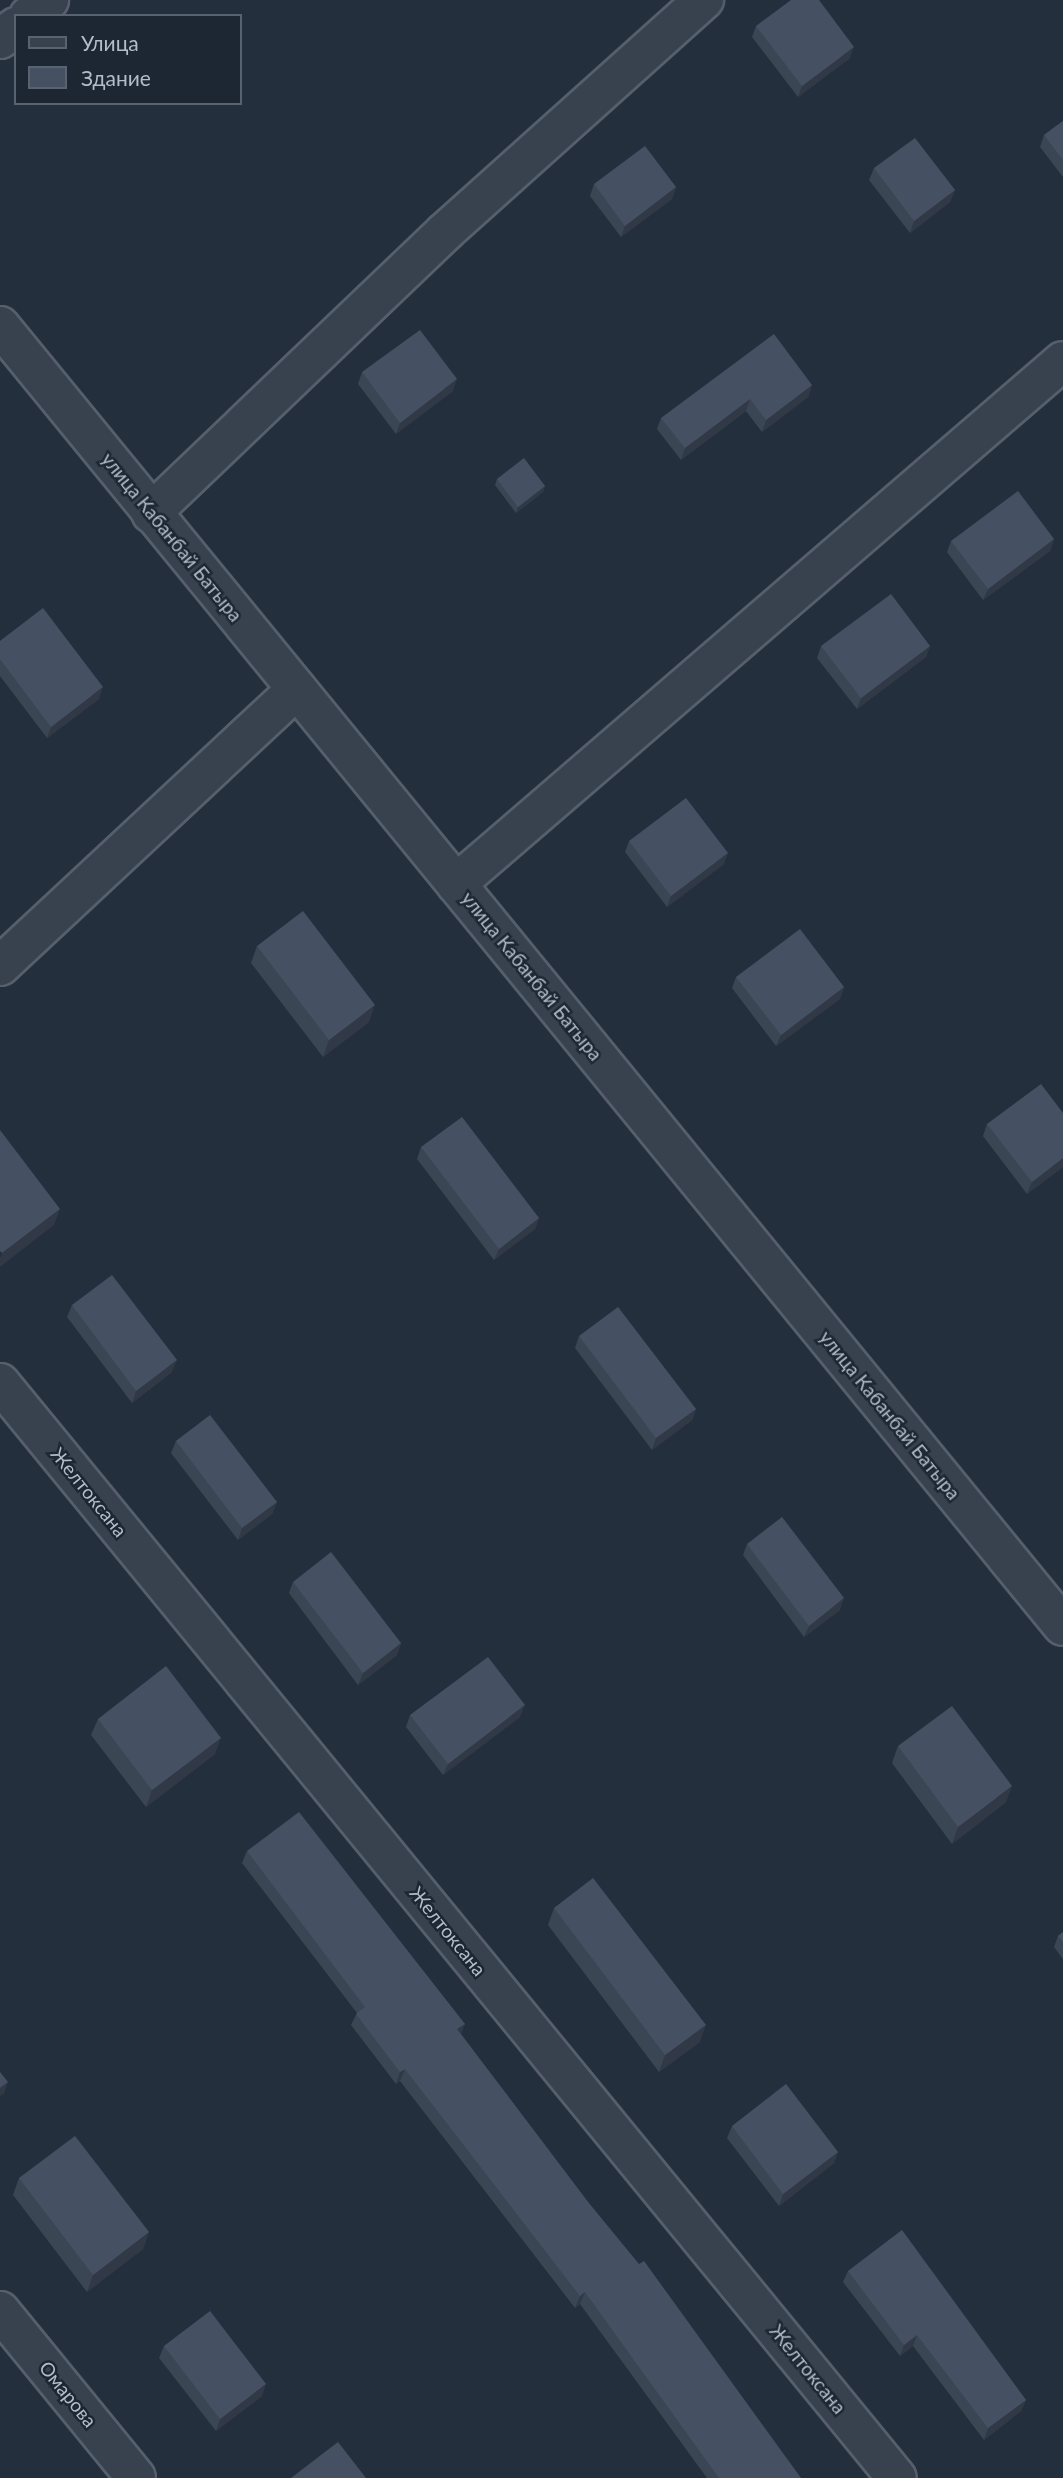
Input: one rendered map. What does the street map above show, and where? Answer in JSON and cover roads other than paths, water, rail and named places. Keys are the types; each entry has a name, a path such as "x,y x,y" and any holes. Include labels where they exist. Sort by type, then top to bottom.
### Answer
{"street":[{"path":"32,14 49,0"},
{"path":"151,513 445,232 704,0"},
{"name":"улица Кабанбай Батыра","path":"0,326 1063,1626"},
{"path":"456,884 1063,361"},
{"path":"0,965 297,689"},
{"name":"Желтоксана","path":"0,1383 897,2478"},
{"name":"Омарова","path":"0,2311 136,2478"}]}
